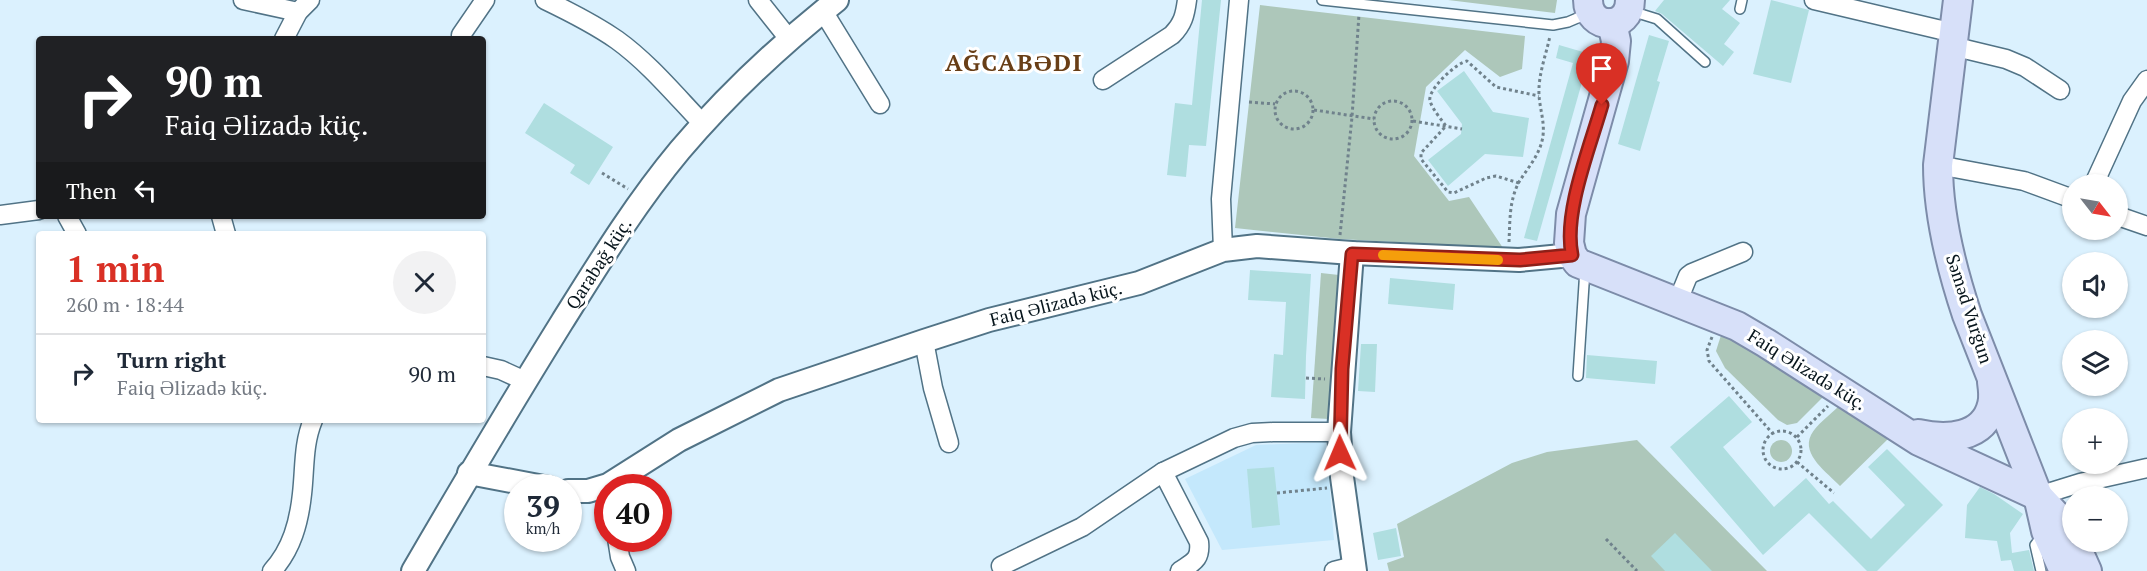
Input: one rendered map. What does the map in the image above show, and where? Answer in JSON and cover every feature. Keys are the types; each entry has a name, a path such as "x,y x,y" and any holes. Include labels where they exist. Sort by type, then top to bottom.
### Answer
{"main road":[{"name":"Səməd Vurğun","path":"1958,0 1938,165 1942,219 1958,289 2038,496 2046,531 2064,571"},
{"path":"1579,261 1569,243 1570,214 1614,61 1616,41 1610,9"},
{"name":"Faiq Əlizadə küç.","path":"1579,261 1718,318 1766,342 1900,429 1936,449 2038,496"},
{"path":"1900,429 1943,438 1957,437 1970,432 1983,423 1989,413 1993,402 1992,380"},
{"path":"2038,496 2062,522"},
{"path":"2079,552 2087,571"}],"street":[{"path":"243,0 304,6 286,36"},
{"path":"461,35 485,0"},
{"path":"545,0 587,21 619,41 644,63 703,124"},
{"path":"758,0 789,39"},
{"path":"1103,80 1173,35 1185,16 1187,0"},
{"path":"1223,250 1221,200 1239,0"},
{"path":"1814,0 1953,40 2006,59 2025,67 2060,90"},
{"path":"830,5 880,104"},
{"name":"Qarabağ küç.","path":"413,571 525,381 642,198 703,124 789,39 830,5"},
{"path":"2099,174 2132,100 2147,80"},
{"path":"1938,165 2024,181 2062,196"},
{"path":"0,215 36,210"},
{"path":"2128,219 2147,226"},
{"name":"Faiq Əlizadə küç.","path":"627,474 679,440 779,390 989,320 1139,283 1223,250 1257,246 1346,246 1509,260 1579,261"},
{"path":"1346,246 1339,432 1348,569"},
{"path":"1677,303 1688,276 1743,252"},
{"path":"924,340 933,388 949,443"},
{"path":"486,367 501,370 525,381"},
{"path":"272,571 296,533 302,494 304,449 312,423"},
{"path":"1001,566 1082,527 1163,472 1234,438 1252,433 1339,432"},
{"path":"2038,496 2080,483 2147,468"},
{"path":"1163,472 1200,542 1200,553 1196,559 1179,571"},
{"path":"469,474 504,480"},
{"path":"619,552 626,571"}],"lane":[{"path":"1322,0 1552,25 1610,9 1657,20 1705,62"},
{"path":"1578,376 1579,261"},
{"path":"2041,571 2035,545 2046,531"}],"path":[{"path":"1346,246 1360,4"},
{"path":"1509,260 1510,211 1519,183 1539,150 1542,139 1544,124 1539,96 1540,80 1552,25"},
{"path":"1446,126 1430,100 1431,91 1460,62 1467,61 1496,87 1539,96"},
{"path":"1297,90 1306,94 1312,101 1314,110 1311,119 1304,126 1295,129 1286,128 1275,114 1275,104 1280,96 1288,91 1297,90"},
{"path":"1396,100 1405,104 1411,111 1413,121 1404,137 1395,140 1378,133 1374,115 1379,106 1387,101 1396,100"},
{"path":"1249,102 1275,104"},
{"path":"1314,110 1374,119"},
{"path":"1413,121 1462,129"},
{"path":"1446,126 1421,153 1421,159 1448,192 1454,194 1486,178 1496,176 1519,183"},
{"path":"602,172 642,198"},
{"path":"1718,318 1707,350 1709,361 1773,434"},
{"path":"1796,438 1836,398"},
{"path":"1781,431 1796,438 1800,445 1797,462 1791,467 1782,469 1774,468 1767,463 1763,455 1766,439 1781,431"},
{"path":"1797,462 1834,493"},
{"path":"1277,493 1343,486"},
{"path":"1606,538 1637,571"}],"shaded area":[{"path":"1326,442 1334,540 1222,550 1185,479 1256,445"}],"green space":[{"path":"1448,0 1557,0 1555,13"},
{"path":"1260,5 1525,36 1522,69 1500,77 1465,50 1426,87 1414,156 1449,201 1469,197 1503,248 1340,239 1235,228"},
{"path":"1321,273 1339,275 1329,419 1311,418"},
{"path":"1722,332 1825,395 1797,423 1787,425 1778,420 1725,368 1716,351"},
{"path":"1838,407 1890,437 1840,486 1817,463 1810,450 1809,442 1816,428"},
{"path":"1637,440 1767,571 1389,571 1387,563 1404,557 1397,524 1512,463 1547,452"},
{"path":"1781,440 1789,443 1792,451 1789,459 1781,462 1773,459 1770,451 1773,443"}],"building":[{"path":"1202,0 1221,0 1206,146 1189,145 1186,177 1167,175 1175,103 1192,105"},
{"path":"1664,0 1730,0 1722,9 1740,23 1724,44 1734,52 1723,66 1662,14 1655,11"},
{"path":"1771,0 1809,10 1791,83 1753,74"},
{"path":"1649,35 1669,41 1640,151 1618,144"},
{"path":"1559,45 1590,54 1537,241 1524,238 1573,63 1556,58"},
{"path":"1464,71 1493,112 1529,118 1523,157 1485,154 1448,186 1428,160 1461,134 1462,124 1437,91"},
{"path":"544,103 613,147 589,185 570,173 575,165 525,133"},
{"path":"1250,270 1311,274 1305,399 1271,397 1274,354 1283,355 1286,302 1248,300"},
{"path":"1390,278 1455,284 1453,310 1388,304"},
{"path":"1361,344 1377,344 1375,392 1358,391"},
{"path":"1587,355 1657,361 1655,384 1586,378"},
{"path":"1729,396 1752,422 1723,447 1774,507 1806,478 1829,504 1833,501 1871,539 1905,505 1868,467 1887,449 1943,505 1877,571 1867,571 1809,513 1763,555 1670,447"},
{"path":"1274,467 1280,525 1252,528 1247,469"},
{"path":"1980,487 2023,514 2010,533 2012,553 2029,550 2034,571 2014,571 2011,560 2001,561 1997,541 1965,538 1967,505"},
{"path":"1396,528 1401,556 1378,560 1373,533"},
{"path":"1675,533 1712,571 1665,571 1651,556"}],"slow traffic":[{"path":"1383,255 1498,260"}],"district":[{"name":"AĞCABƏDI","path":"1014,63"}],"route":[{"path":"1340,453 1342,369 1352,254 1520,260 1572,255 1569,243 1570,214 1602,105"}]}
